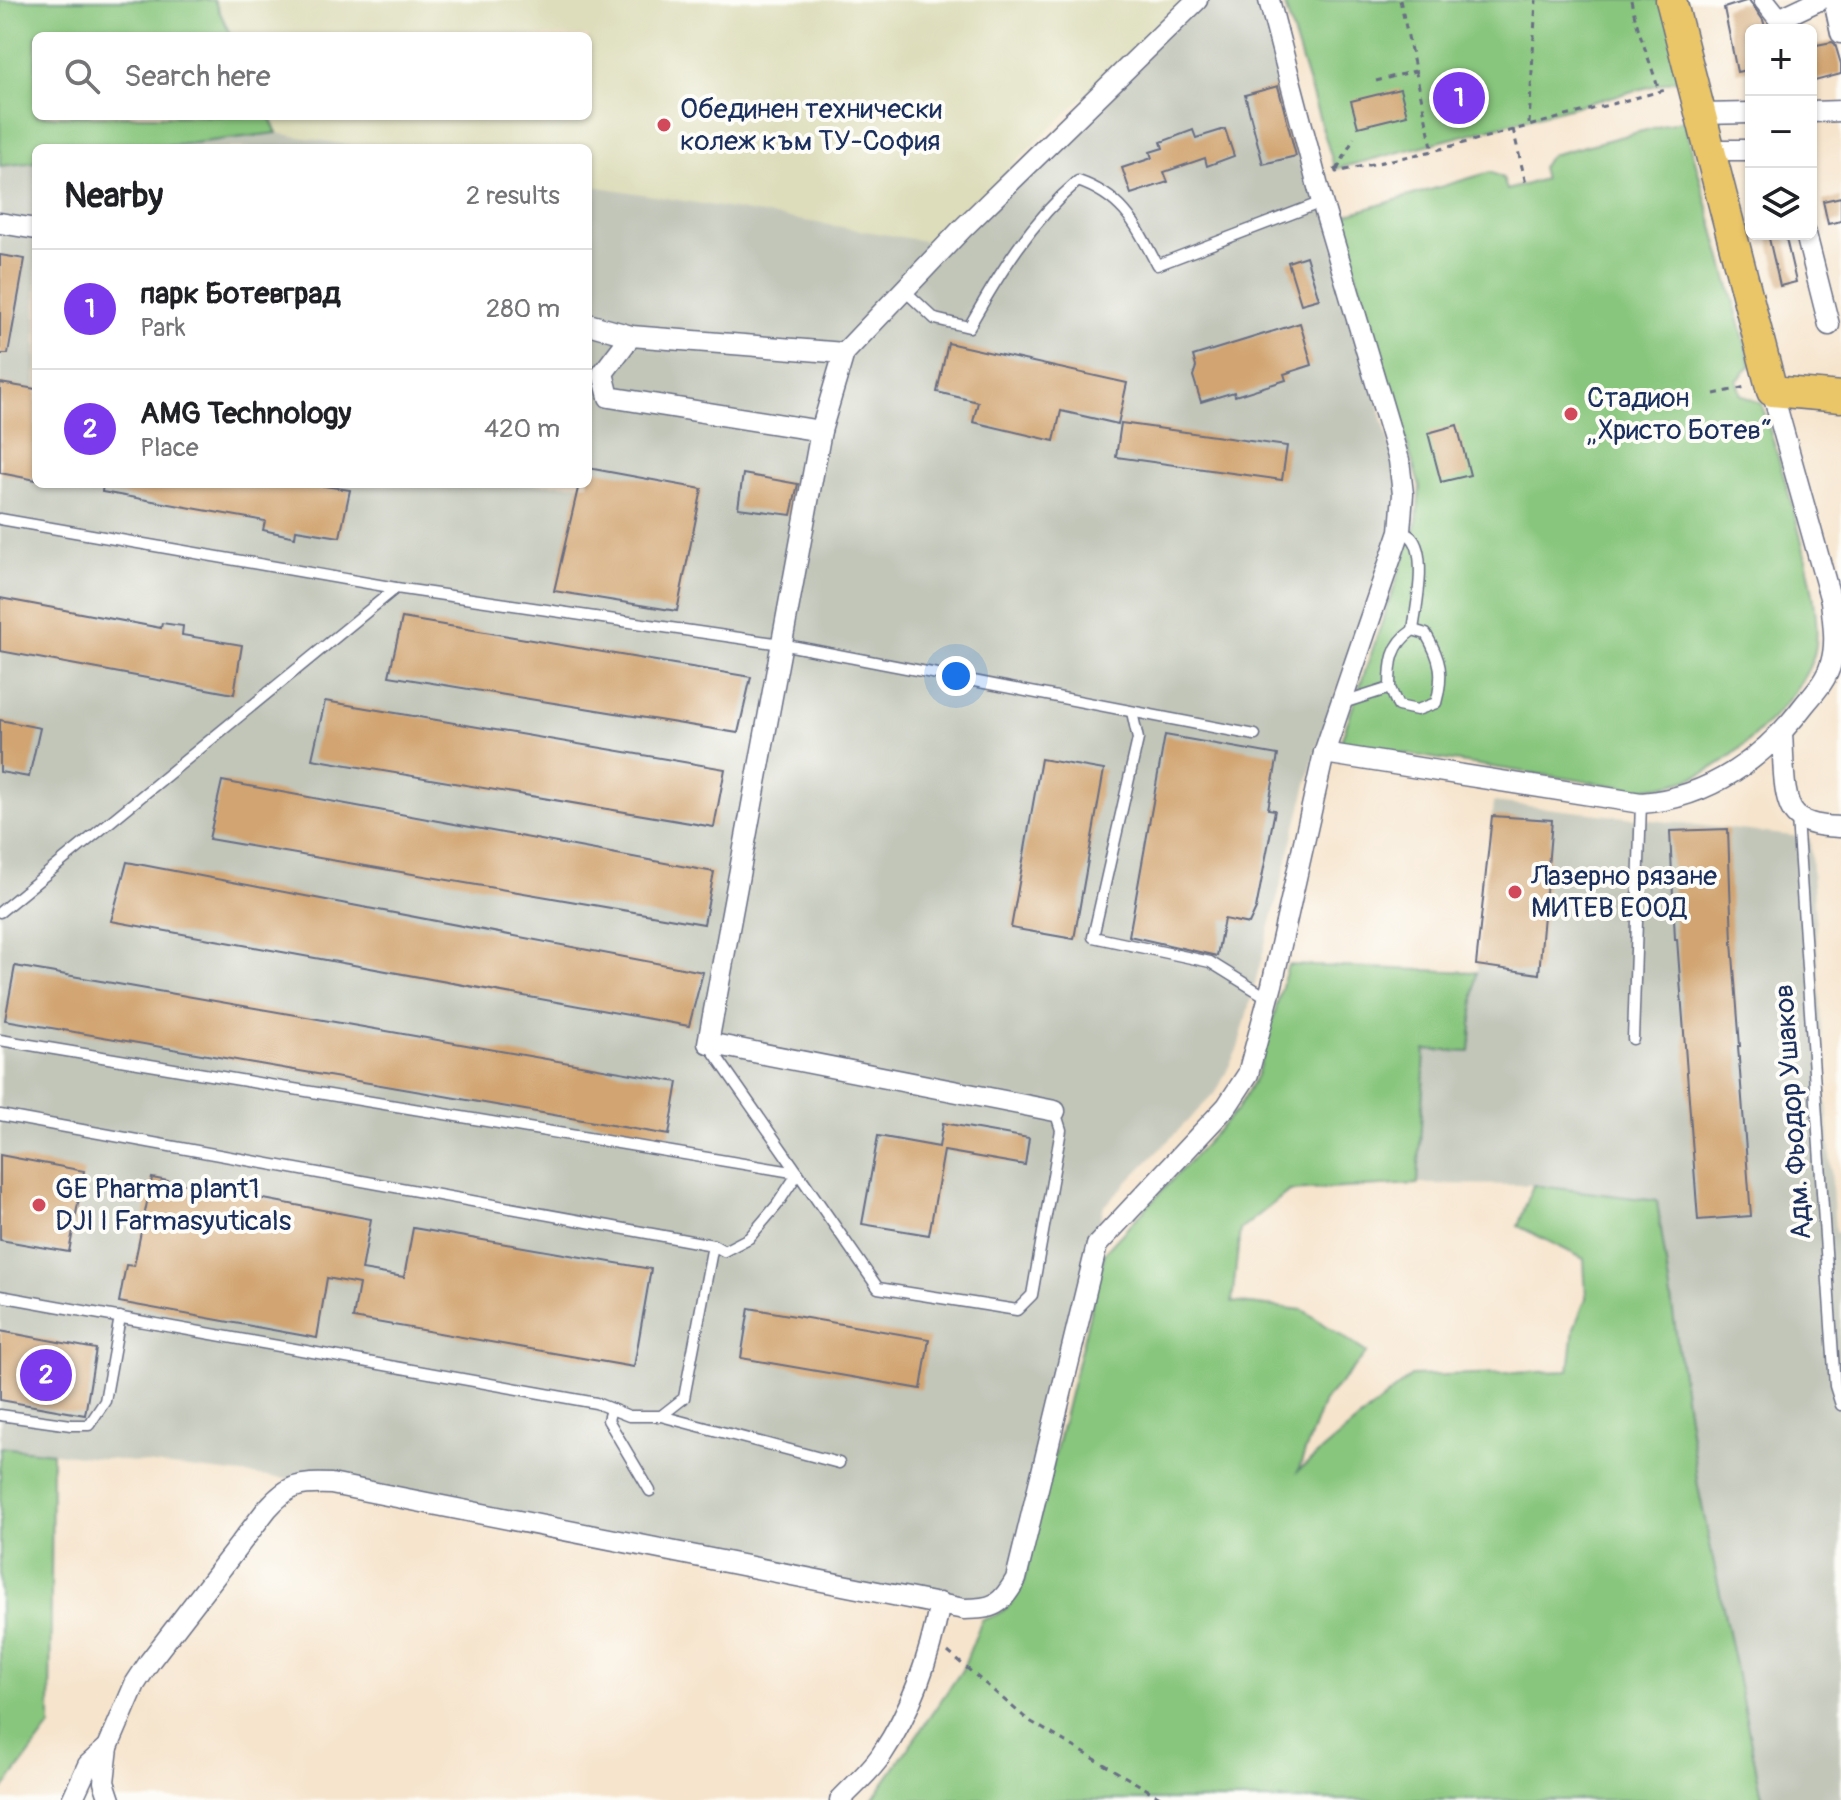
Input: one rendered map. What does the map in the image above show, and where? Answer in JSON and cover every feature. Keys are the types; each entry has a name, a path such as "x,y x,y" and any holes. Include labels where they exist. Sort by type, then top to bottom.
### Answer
{"main road":[{"path":"1671,0 1770,386 1841,397"}],"street":[{"path":"1055,1111 708,1043 821,431 844,353 962,229 1197,0"},
{"path":"110,1800 104,1782 108,1747 135,1684 281,1492 302,1483 331,1484 964,1609 987,1609 1005,1598 1016,1579 1097,1245 1227,1106 1248,1074 1324,753 1400,531 1403,494 1399,460 1322,202 1269,0"},
{"path":"1764,0 1779,19 1819,0"},
{"path":"1834,0 1841,33"},
{"path":"1817,112 1841,111"},
{"path":"1700,114 1745,113"},
{"path":"1710,150 1745,150"},
{"path":"0,223 32,228"},
{"path":"1808,240 1829,325"},
{"path":"592,325 631,336 844,353"},
{"path":"631,336 603,373 609,397 821,431"},
{"path":"1324,753 1641,803 1678,797 1709,785 1738,769 1782,734 1824,681 1835,636 1831,601 1770,386"},
{"path":"1782,734 1788,803 1797,816 1814,824 1841,827"},
{"path":"840,1800 881,1757 907,1712 933,1640 940,1603"},
{"path":"72,1800 88,1765 108,1747"}],"lane":[{"path":"904,290 935,319 969,327 1018,248 1053,202 1078,181 1101,189 1124,209 1157,265 1322,202"},
{"path":"0,519 396,588 781,644 1255,735"},
{"path":"1400,531 1411,537 1420,555 1419,585 1413,630 1399,640 1390,663 1390,688 1398,706 1417,710 1436,703 1442,680 1437,653 1426,634 1413,630"},
{"path":"0,912 396,588"},
{"path":"1341,703 1390,688"},
{"path":"1132,712 1138,739 1093,937 1210,962 1268,998"},
{"path":"1633,1039 1641,803"},
{"name":"Адм. Фьодор Ушаков","path":"1797,816 1835,1386 1841,1405"},
{"path":"0,1040 798,1173"},
{"path":"708,1043 878,1288 1017,1310 1032,1295 1061,1130 1055,1111"},
{"path":"0,1115 713,1245 724,1251 749,1238 777,1205 798,1173"},
{"path":"661,1416 684,1398 713,1245"},
{"path":"0,1296 596,1403 629,1416 661,1416 839,1463"},
{"path":"0,1415 89,1425 105,1401 120,1317"},
{"path":"611,1409 608,1420 650,1491"}],"path":[{"path":"1400,0 1433,151"},
{"path":"1529,124 1536,0"},
{"path":"1631,0 1636,25 1659,91"},
{"path":"1376,81 1415,71"},
{"path":"1336,172 1433,151 1679,88"},
{"path":"1513,129 1526,184"},
{"path":"1336,172 1354,138"},
{"path":"1331,158 1336,172"},
{"path":"1714,394 1770,386"},
{"path":"933,1640 1028,1720 1165,1800"}],"shaded area":[{"name":"Обединен технически колеж към ТУ-София","path":"214,0 1183,0 933,243 592,186 592,144 342,144 277,133 271,120 592,120 592,32 229,32"},
{"path":"1197,0 1269,0 1403,494 1315,754 1238,1048 1217,1091 1104,1206 1016,1579 987,1609 331,1484 0,1447 0,166 32,162 32,488 592,488 592,186 949,245"},
{"path":"277,133 342,144 186,144"},
{"path":"1493,802 1810,838 1835,1232 1841,1233 1841,1800 1764,1800 1761,1792 1698,1486 1657,1201 1533,1185 1418,1184 1425,1049 1469,1052"}],"green space":[{"path":"0,0 214,0 229,32 32,32 32,120 271,120 277,133 186,144 32,144 32,162 0,166"},
{"path":"1283,0 1666,0 1687,77 1335,169"},
{"path":"1684,120 1751,365 1737,381 1741,395 1762,404 1809,571 1817,636 1813,658 1803,678 1775,715 1732,756 1704,773 1656,787 1637,789 1340,744 1417,521 1420,487 1339,217 1490,172 1503,178 1507,190 1544,179 1541,167 1551,155"},
{"path":"1288,965 1476,972 1470,1052 1425,1050 1418,1184 1289,1191 1240,1230 1232,1302 1303,1310 1367,1353 1324,1401 1298,1471 1411,1376 1569,1371 1574,1328 1586,1298 1584,1259 1518,1226 1533,1185 1657,1201 1698,1486 1764,1800 872,1800 962,1670 982,1620 997,1615 1007,1607 1023,1583 1105,1252 1237,1110 1257,1075"},
{"path":"0,1447 52,1453 50,1727 0,1794"}],"building":[{"path":"1749,0 1763,20 1764,24 1745,24 1745,70 1737,72 1724,8"},
{"path":"1835,44 1841,74 1817,80 1817,45"},
{"path":"1278,86 1296,156 1263,164 1245,95"},
{"path":"1400,89 1407,115 1358,127 1351,101"},
{"path":"1225,129 1234,156 1207,166 1205,158 1164,172 1168,182 1131,194 1122,168 1152,158 1150,152 1163,148 1161,142 1193,130 1196,138"},
{"path":"1841,197 1841,221 1828,224 1823,201"},
{"path":"1769,240 1786,240 1796,282 1780,286"},
{"path":"0,255 25,259 8,354 0,354"},
{"path":"1306,256 1319,299 1301,304 1288,262"},
{"path":"1300,323 1312,365 1284,374 1286,380 1235,396 1234,392 1201,402 1193,376 1196,367 1193,356"},
{"path":"948,343 1127,383 1118,424 1061,411 1054,441 973,422 978,402 937,392"},
{"path":"0,383 32,388 32,479 0,473"},
{"path":"1121,423 1287,446 1282,480 1116,457"},
{"path":"1457,425 1470,475 1441,482 1428,433"},
{"path":"592,469 702,489 677,611 554,591 578,488 592,488"},
{"path":"743,474 798,484 791,515 738,508"},
{"path":"102,488 350,490 340,537 296,530 295,537 263,530 265,521 102,492"},
{"path":"0,598 161,628 162,623 183,626 182,635 242,645 234,694 0,651"},
{"path":"402,618 751,677 738,733 389,676"},
{"path":"325,701 725,769 714,827 312,759"},
{"path":"0,720 40,728 29,777 0,772"},
{"path":"1165,735 1278,755 1268,809 1275,810 1256,909 1249,924 1224,919 1217,956 1129,936"},
{"path":"1041,759 1104,770 1074,939 1011,928"},
{"path":"222,781 714,872 704,924 209,839"},
{"name":"Лазерно рязане МИТЕВ ЕООД","path":"1492,816 1552,820 1539,974 1476,965"},
{"path":"1728,829 1738,1046 1751,1216 1698,1220 1675,939 1670,831"},
{"path":"127,862 703,972 689,1026 111,921"},
{"path":"15,966 678,1082 669,1135 5,1020"},
{"path":"943,1123 1029,1138 1025,1165 944,1151 929,1235 862,1224 878,1136 939,1147"},
{"name":"GE Pharma plant1 DJI I Farmasyuticals","path":"0,1155 84,1171 69,1252 0,1240"},
{"path":"152,1178 371,1219 362,1270 404,1277 413,1228 651,1269 634,1367 353,1318 359,1284 327,1278 317,1338 119,1302 126,1265 134,1266"},
{"path":"749,1308 929,1339 921,1389 741,1358"},
{"path":"0,1331 96,1349 85,1415 0,1400"}],"place":[{"name":"парк Ботевград","path":"1459,98"},
{"name":"Обединен технически колеж към ТУ-София","path":"664,125"},
{"name":"Стадион „Христо Ботев“","path":"1571,414"},
{"name":"Лазерно рязане МИТЕВ ЕООД","path":"1515,892"},
{"name":"GE Pharma plant1 DJI I Farmasyuticals","path":"39,1205"},
{"name":"AMG Technology","path":"46,1375"}]}
